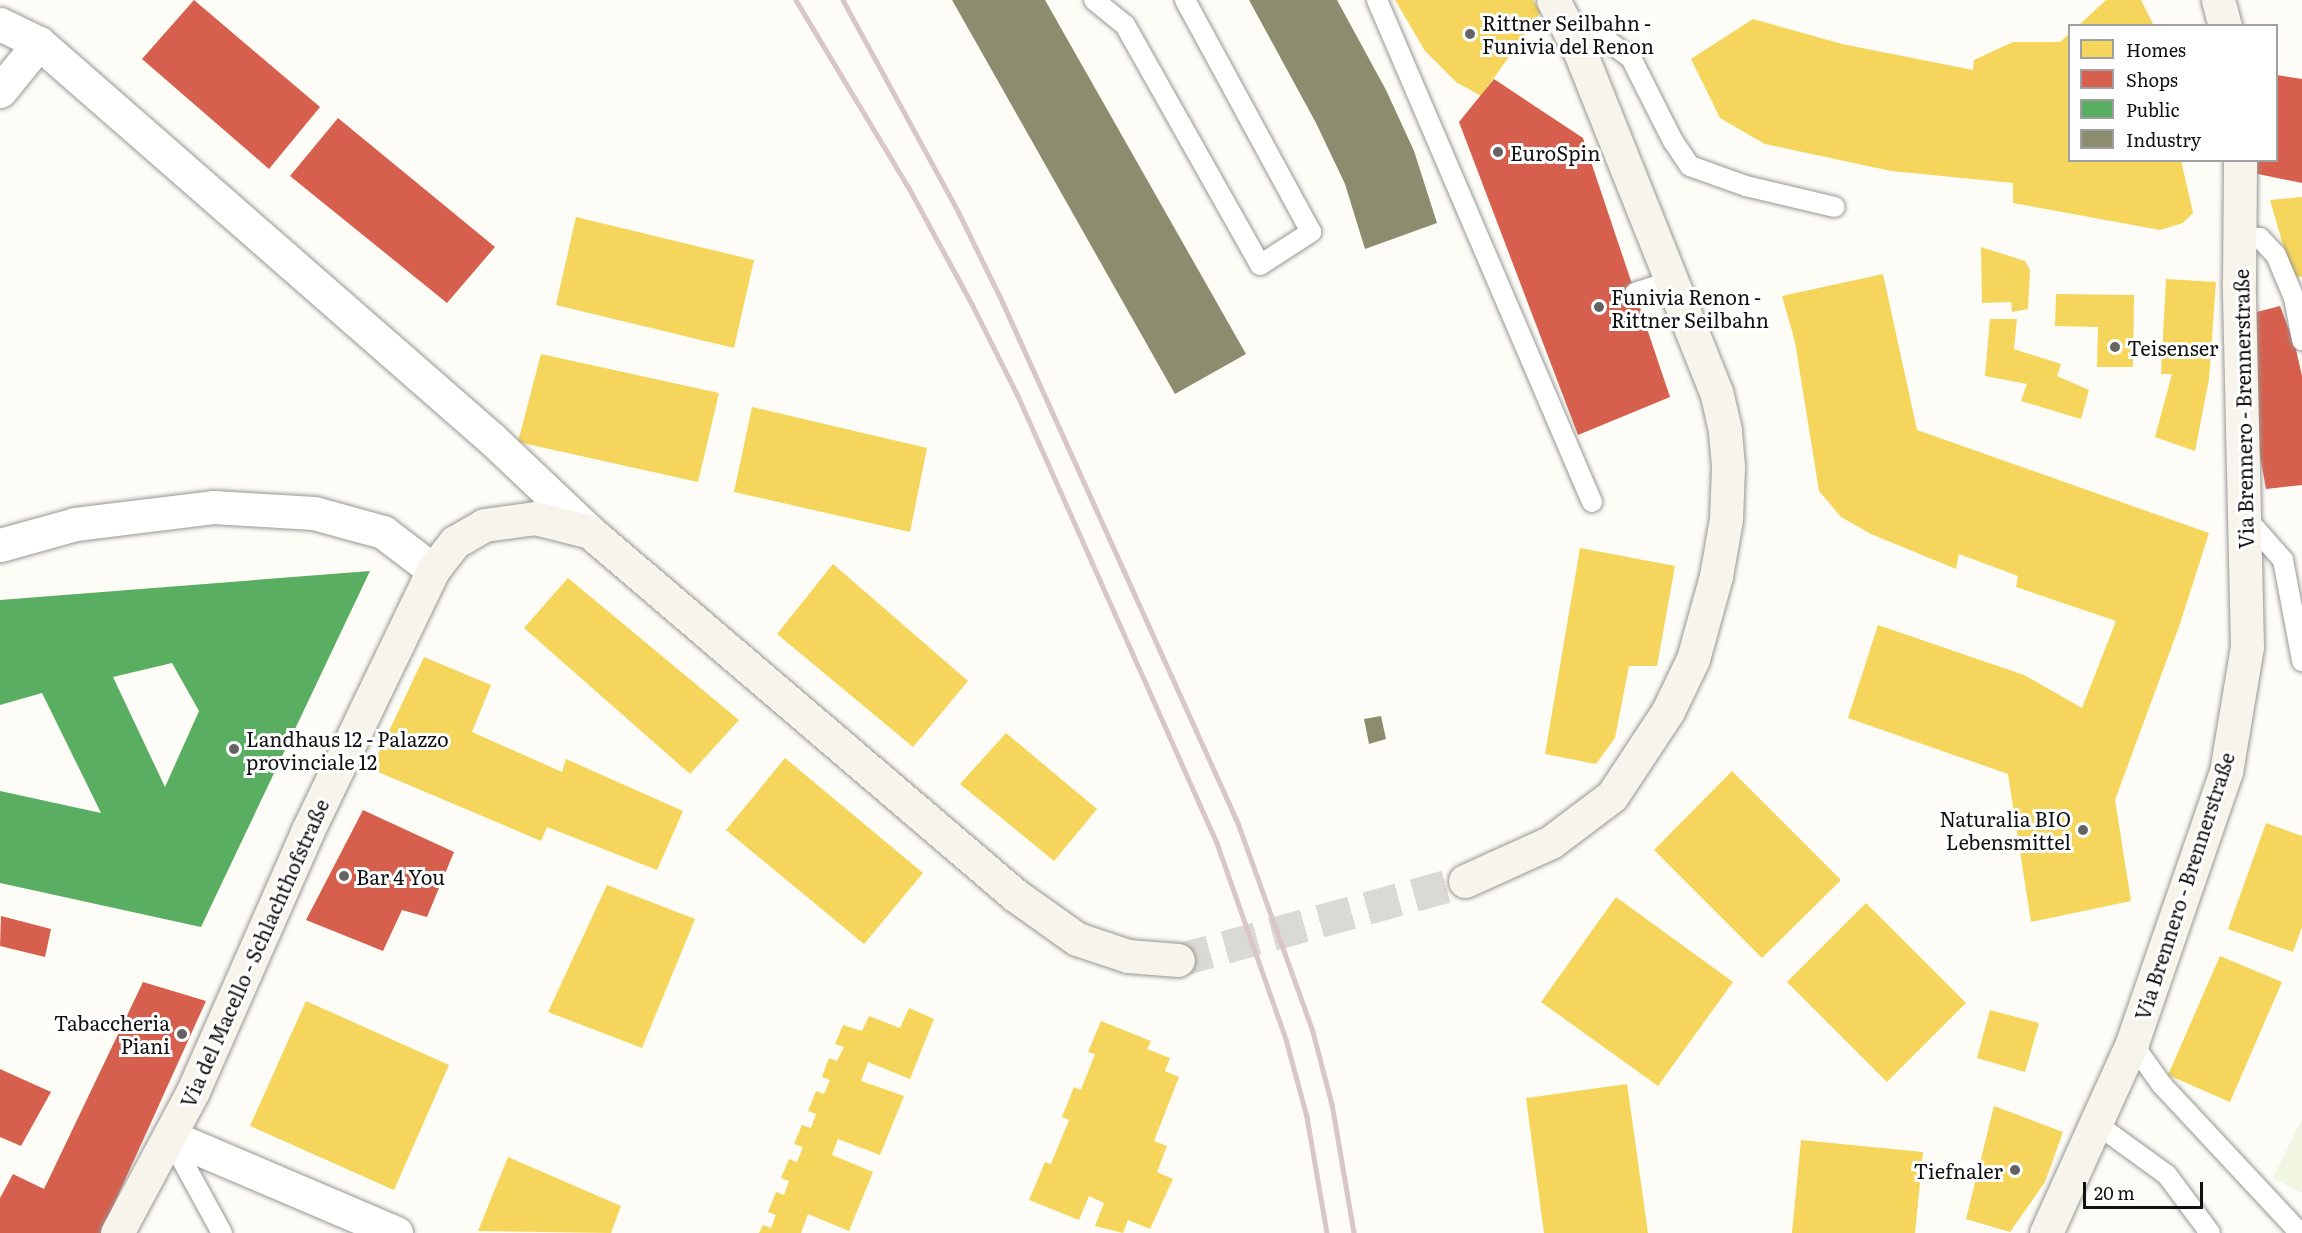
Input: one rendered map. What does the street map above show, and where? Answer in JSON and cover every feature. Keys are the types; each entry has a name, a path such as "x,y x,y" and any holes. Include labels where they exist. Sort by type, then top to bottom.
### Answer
{"street":[{"path":"1465,881 1551,842 1612,796 1668,711 1701,636 1726,519 1728,466 1716,392 1579,50 1553,0"},
{"path":"2218,0 2224,24"},
{"path":"0,24 39,43 492,439 590,532 1015,895 1077,939 1128,956 1178,960"},
{"path":"0,91 39,43"},
{"name":"Via Brennero - Brennerstraße","path":"2046,1233 2094,1122 2132,1043 2226,772 2247,647 2247,519 2240,162"},
{"path":"0,545 75,524 201,508 280,511 314,513 383,532 433,570"},
{"name":"Via del Macello - Schlachthofstraße","path":"117,1233 221,1032 307,832 433,570 455,542 484,525 535,518 590,532"},
{"path":"169,1136 396,1233"}],"lane":[{"path":"1094,0 1125,25 1260,265 1311,232 1185,0"},
{"path":"1377,0 1592,502"},
{"path":"1579,50 1605,39 1631,58 1673,141 1690,166 1746,186 1835,207"},
{"path":"2240,236 2260,238 2276,255 2294,298 2302,340"},
{"path":"1635,293 1673,281"},
{"path":"2247,519 2283,560 2302,661"},
{"path":"2132,1043 2162,1085 2300,1233"},
{"path":"2094,1122 2167,1175 2210,1233"},
{"path":"169,1136 222,1233"}],"green space":[{"path":"2302,1119 2302,1193 2273,1178"}],"building: Homes":[{"name":"Rittner Seilbahn - Funivia del Renon","path":"1395,0 1533,0 1541,12 1481,96 1456,82 1425,51"},
{"path":"2106,0 2141,0 2153,24 2080,24"},
{"path":"1753,19 1842,44 1973,70 1974,60 2013,42 2060,42 2068,35 2068,162 2181,162 2193,213 2183,223 2160,230 2013,203 2013,183 1891,171 1765,144 1720,118 1691,59"},
{"path":"2302,197 2302,277 2292,276 2270,200"},
{"path":"576,217 754,260 734,348 556,305"},
{"path":"1981,247 2025,261 2030,270 2028,309 2012,312 2011,302 1982,303"},
{"path":"1883,274 1917,430 2209,533 2180,624 2115,800 2131,901 2031,922 2008,774 1848,718 1878,625 2024,675 2082,708 2116,621 2016,587 2018,576 1959,554 1956,569 1871,534 1841,517 1819,491 1795,342 1782,296"},
{"path":"2166,279 2216,282 2209,379 2195,451 2155,437 2172,374 2161,374"},
{"name":"Teisenser","path":"2056,294 2134,295 2133,367 2097,367 2098,327 2055,326"},
{"path":"1990,319 2017,319 2014,349 2061,364 2057,376 2089,390 2081,419 2021,401 2027,384 1985,376"},
{"path":"541,354 719,393 698,482 518,442"},
{"path":"752,407 927,448 910,532 734,492"},
{"path":"1580,548 1675,566 1657,666 1629,666 1615,738 1596,764 1545,754"},
{"path":"833,564 968,681 913,747 777,634"},
{"path":"568,578 739,720 690,774 524,628"},
{"path":"424,657 491,685 472,732 562,772 566,759 683,811 657,870 547,827 541,841 371,769"},
{"path":"1006,733 1097,809 1054,861 960,784"},
{"path":"785,758 923,873 864,944 726,830"},
{"path":"1732,771 1841,880 1762,958 1654,850"},
{"path":"2266,823 2302,836 2302,927 2293,952 2228,929"},
{"path":"607,885 695,919 642,1048 548,1012"},
{"path":"1616,897 1733,982 1658,1086 1541,1002"},
{"path":"1866,903 1966,1003 1887,1082 1787,982"},
{"path":"2220,956 2282,982 2230,1102 2168,1075"},
{"path":"306,1001 449,1065 394,1190 250,1126"},
{"path":"909,1008 934,1019 910,1079 868,1062 861,1081 904,1096 880,1155 838,1139 832,1155 873,1172 849,1231 808,1214 801,1233 759,1233 763,1225 771,1228 776,1215 768,1212 776,1192 784,1195 789,1181 781,1178 789,1159 797,1162 803,1147 794,1144 802,1125 811,1128 816,1114 808,1111 816,1091 824,1094 830,1080 822,1077 829,1058 837,1061 844,1047 835,1044 843,1025 862,1031 869,1016 900,1028"},
{"path":"1990,1010 2039,1023 2025,1072 1977,1058"},
{"path":"1101,1021 1151,1041 1147,1049 1170,1058 1165,1071 1179,1077 1154,1141 1167,1146 1157,1172 1173,1179 1150,1229 1128,1220 1123,1233 1095,1226 1104,1203 1089,1196 1079,1220 1029,1200 1045,1162 1051,1164 1069,1120 1062,1117 1074,1087 1081,1090 1095,1054 1088,1052"},
{"path":"1627,1084 1648,1233 1544,1233 1526,1098"},
{"name":"Tiefnaler","path":"1994,1106 2063,1132 2045,1182 2010,1232 1966,1219"},
{"path":"1801,1140 1923,1152 1915,1233 1792,1233"},
{"path":"508,1157 621,1206 611,1233 478,1231"}],"building: Shops":[{"path":"194,0 320,107 269,169 142,59"},
{"path":"2278,75 2302,79 2302,183 2253,173 2255,162 2278,162"},
{"path":"1494,79 1583,138 1670,397 1578,435 1459,122"},
{"path":"338,118 495,247 447,303 290,176"},
{"path":"2280,306 2295,345 2302,376 2302,485 2266,489 2253,418 2253,313"},
{"path":"363,810 454,852 427,917 402,910 383,951 306,920"},
{"path":"1,916 51,929 45,957 0,946"},
{"path":"143,982 206,1001 101,1233 0,1233 0,1198 13,1174 44,1189"},
{"path":"0,1069 51,1092 21,1146 0,1137"}],"building: Public":[{"name":"Landhaus 12 - Palazzo provinciale 12","path":"370,571 201,927 0,883 0,791 101,813 42,693 0,705 0,600","holes":["172,663 199,711 165,787 113,677"]}],"building: Industry":[{"path":"952,0 1045,0 1246,354 1175,394"},
{"path":"1249,0 1337,0 1386,90 1414,151 1437,223 1365,249 1345,184 1316,123"},
{"path":"1381,716 1386,739 1369,744 1364,719"}],"tunnel":[{"path":"1178,960 1465,881"}],"railway":[{"path":"796,0 909,188 972,304 1018,396 1217,843 1286,1039 1307,1117 1327,1233"},
{"path":"843,0 959,213 1003,303 1238,823 1312,1028 1332,1104 1354,1233"}],"place":[{"name":"Rittner Seilbahn - Funivia del Renon","path":"1470,34"},
{"name":"EuroSpin","path":"1498,152"},
{"name":"Funivia Renon - Rittner Seilbahn","path":"1599,307"},
{"name":"Teisenser","path":"2115,347"},
{"name":"Landhaus 12 - Palazzo provinciale 12","path":"234,749"},
{"name":"Naturalia BIO Lebensmittel","path":"2083,830"},
{"name":"Bar 4 You","path":"344,876"},
{"name":"Tabaccheria Piani","path":"182,1034"},
{"name":"Tiefnaler","path":"2015,1170"}]}
